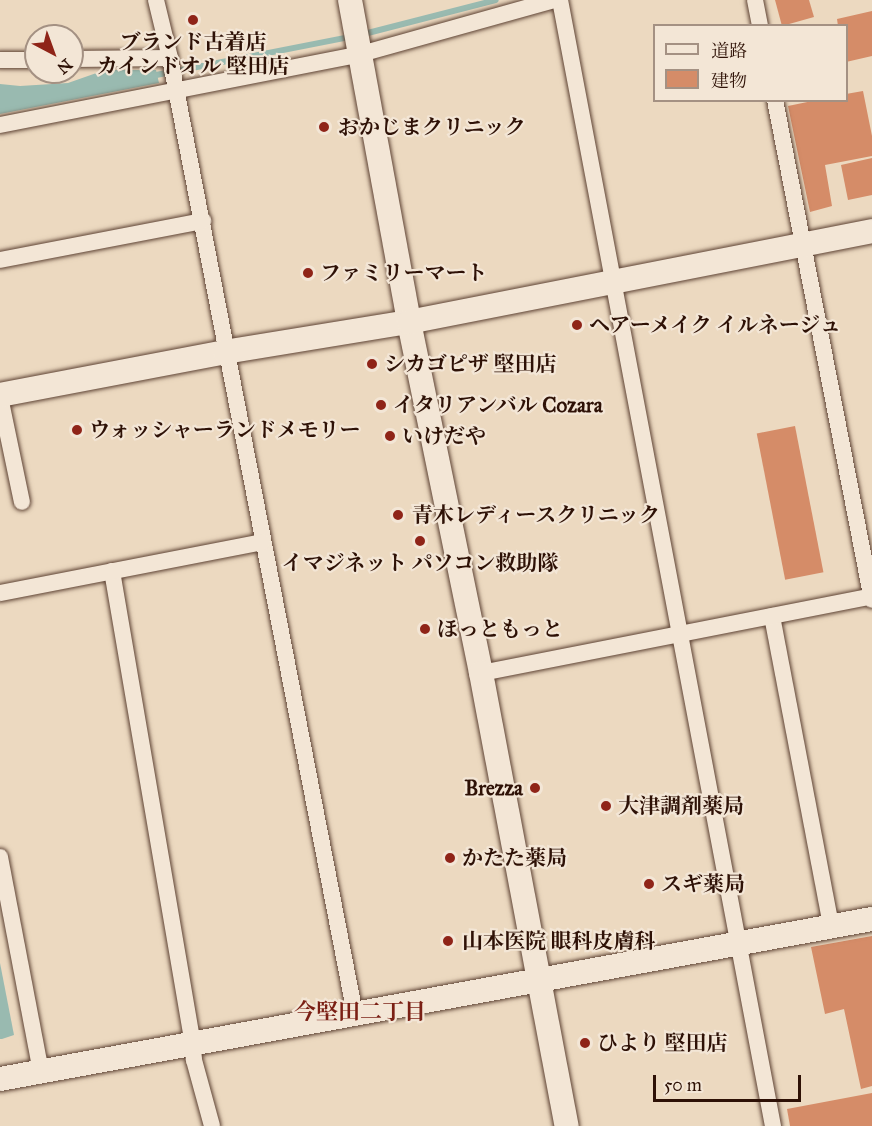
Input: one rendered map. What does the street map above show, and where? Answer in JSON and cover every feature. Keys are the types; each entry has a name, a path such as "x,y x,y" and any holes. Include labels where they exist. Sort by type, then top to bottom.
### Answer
{"street":[{"path":"156,0 203,221 225,352 355,1014"},
{"path":"350,0 409,322 481,673 567,1126"},
{"path":"0,125 361,54 554,0"},
{"path":"560,0 773,1126"},
{"path":"755,0 760,24"},
{"path":"84,59 170,58"},
{"path":"0,60 24,60"},
{"path":"481,673 872,598 775,102"},
{"path":"0,260 203,221"},
{"path":"22,502 0,396 225,352 409,322 872,231"},
{"path":"0,593 262,542"},
{"path":"112,571 193,1043 194,1060 212,1126"},
{"path":"772,616 831,926"},
{"path":"0,857 41,1071"},
{"path":"0,1079 872,919"}],"water":[{"path":"105,70 156,70 159,83 0,114 0,84 20,86 84,84 84,77"},
{"path":"0,963 14,1035 2,1039 0,1039"}],"building":[{"path":"775,0 809,0 814,17 781,24"},
{"path":"872,11 872,56 848,62 848,24 838,24 837,19"},
{"path":"863,91 872,136 872,156 825,165 832,206 810,212 788,106 807,102 848,102 848,94"},
{"path":"872,158 872,195 848,200 841,165"},
{"path":"795,426 823,572 785,580 757,433"},
{"path":"872,936 872,1086 861,1089 844,1009 825,1014 811,947"},
{"path":"872,1093 872,1126 790,1126 787,1109"}],"waterway":[{"path":"360,35 496,0"},
{"path":"151,76 350,37"}],"place":[{"name":"ブランド古着店 カインドオル 堅田店","path":"193,20"},
{"name":"おかじまクリニック","path":"324,127"},
{"name":"ファミリーマート","path":"308,273"},
{"name":"ヘアーメイク イルネージュ","path":"577,325"},
{"name":"シカゴピザ 堅田店","path":"372,364"},
{"name":"イタリアンバル Cozara","path":"381,405"},
{"name":"ウォッシャーランドメモリー","path":"77,430"},
{"name":"いけだや","path":"390,436"},
{"name":"青木レディースクリニック","path":"398,515"},
{"name":"イマジネット パソコン救助隊","path":"420,541"},
{"name":"ほっともっと","path":"425,629"},
{"name":"Brezza","path":"535,788"},
{"name":"大津調剤薬局","path":"606,806"},
{"name":"かたた薬局","path":"450,858"},
{"name":"スギ薬局","path":"649,884"},
{"name":"山本医院 眼科皮膚科","path":"448,941"},
{"name":"ひより 堅田店","path":"585,1043"}],"district":[{"name":"今堅田二丁目","path":"360,1012"}]}
